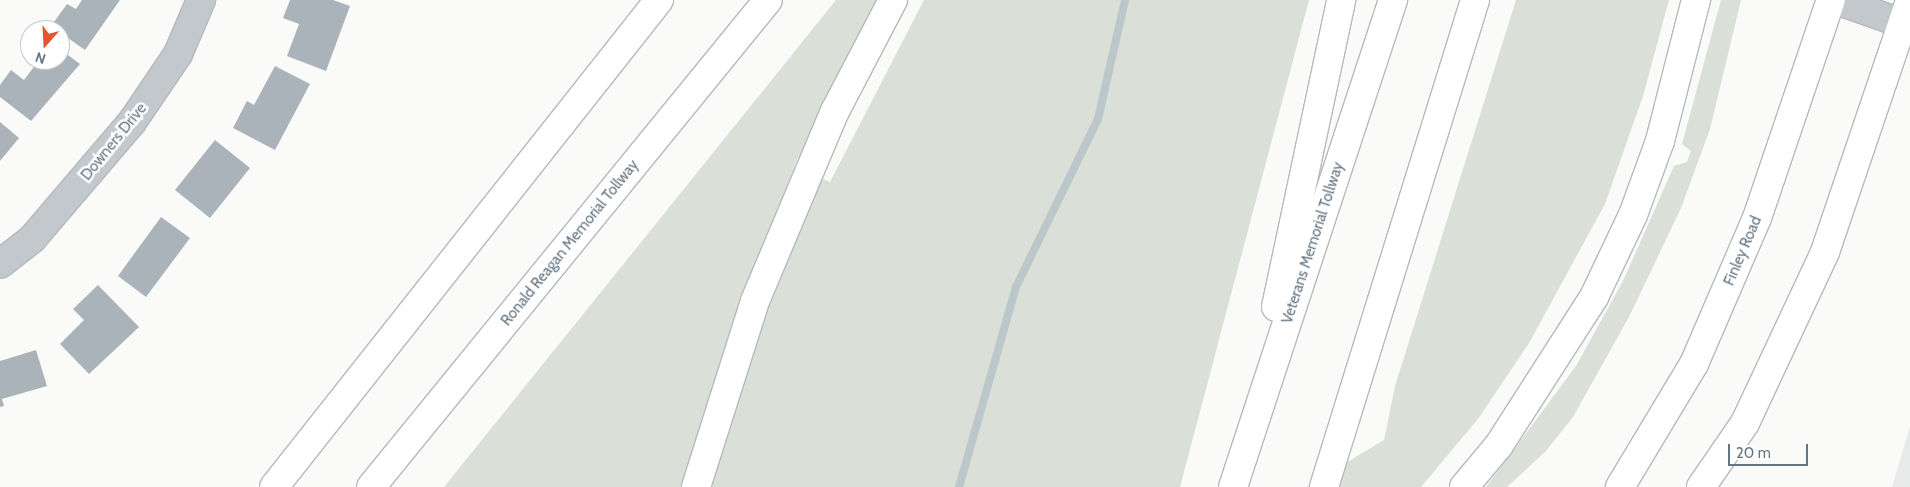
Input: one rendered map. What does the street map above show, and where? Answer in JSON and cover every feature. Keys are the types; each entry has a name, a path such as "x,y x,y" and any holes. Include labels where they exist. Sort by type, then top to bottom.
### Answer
{"main road":[{"path":"274,487 659,0"},
{"name":"Ronald Reagan Memorial Tollway","path":"371,487 768,0"},
{"path":"696,487 755,301 835,111 892,0"},
{"path":"1246,444 1341,0"},
{"name":"Veterans Memorial Tollway","path":"1233,487 1393,0"},
{"path":"1326,480 1475,0"},
{"path":"1464,487 1504,437 1594,297 1633,215 1660,141 1696,0"},
{"name":"Finley Road","path":"1620,487 1694,364 1758,218 1831,0"},
{"path":"1701,487 1745,423 1825,252 1908,17"}],"street":[{"name":"Downers Drive","path":"0,264 32,239 132,122 178,54 201,0"},
{"path":"1836,0 1908,17"}],"shaded area":[{"path":"836,0 879,0 794,166 830,182 924,0 1309,0 1180,487 444,487"},
{"path":"1516,0 1669,0 1643,96 1605,204 1529,343 1478,419 1421,487 1306,487 1384,440 1395,386"},
{"path":"1721,0 1741,0 1710,129 1681,208 1630,315 1573,417 1545,452 1507,487 1486,487 1576,366 1623,281 1674,166 1687,162 1691,151 1682,144"},
{"path":"1910,426 1910,487 1892,487"}],"building":[{"path":"82,0 120,0 85,50 70,39 70,20 55,20 67,4 76,9"},
{"path":"290,0 333,0 350,6 326,71 287,56 299,24 283,18"},
{"path":"70,56 80,64 31,121 0,97 0,85 11,70 24,80 32,70 70,70"},
{"path":"275,66 310,84 275,150 233,128 247,101 254,105"},
{"path":"0,122 19,138 0,161"},
{"path":"215,140 250,168 210,218 175,190"},
{"path":"161,217 190,238 146,297 118,276"},
{"path":"98,285 139,327 89,374 60,344 84,320 73,309"},
{"path":"36,350 47,386 2,399 4,406 0,407 0,361"}],"waterway":[{"path":"959,487 1016,287 1098,119 1125,0"}]}
